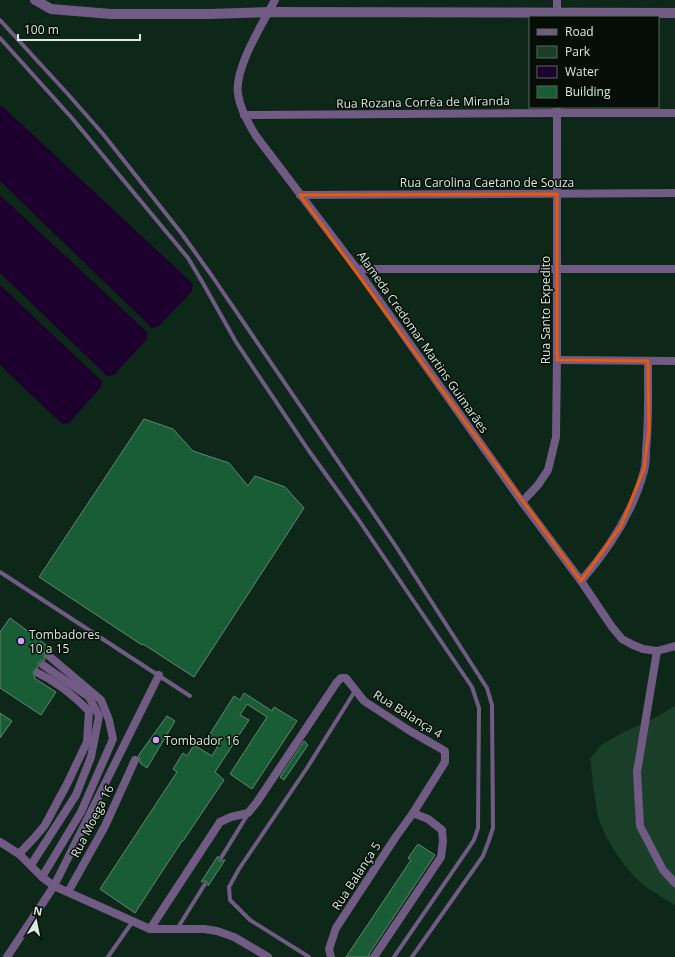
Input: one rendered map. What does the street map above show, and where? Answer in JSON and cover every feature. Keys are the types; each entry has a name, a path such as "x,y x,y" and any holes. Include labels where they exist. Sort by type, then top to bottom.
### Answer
{"street":[{"path":"34,0 51,9 111,14 209,14 269,12 557,15 675,13"},
{"name":"Alameda Credomar Martins Guimarães","path":"275,0 242,67 238,79 238,93 244,116 256,136 357,269 522,502 581,581 612,627 622,639 643,649 657,651 675,646"},
{"path":"557,0 557,15"},
{"name":"Rua Rozana Corrêa de Miranda","path":"244,116 557,110 675,113"},
{"name":"Rua Santo Expedito","path":"522,502 538,485 548,470 556,437 557,110"},
{"name":"Rua Carolina Caetano de Souza","path":"300,194 675,193"},
{"path":"357,269 675,269"},
{"path":"557,360 675,361"},
{"path":"581,581 621,526 633,501 644,469 649,428 648,361"},
{"path":"657,651 637,772 640,826 663,870 675,883"},
{"path":"42,877 81,812 113,739 109,720 101,700 49,656"},
{"path":"31,865 76,795 92,757 100,716 89,696 43,665"},
{"path":"19,854 36,837 45,824 67,784 87,742 89,711 50,678 38,672"},
{"path":"7,957 54,886 159,675"},
{"name":"Rua Balança 4","path":"248,813 341,678 346,678 364,701 410,731 445,751 445,762 413,813"},
{"name":"Rua Moega 16","path":"68,892 105,826 136,760"},
{"path":"150,929 220,822 231,817 248,813"},
{"path":"374,957 441,857 443,841 442,830 428,819 413,813"},
{"name":"Rua Balança 5","path":"331,957 329,949 336,928 413,813"},
{"path":"0,842 19,854 42,877 54,886 133,922 150,929 204,929 217,931 234,937 268,957"}],"lane":[{"path":"0,20 103,134 186,240 395,544 487,688 492,705 492,828 489,840 483,856 412,957"},
{"path":"0,38 72,117 188,258 240,348 309,451 472,687 479,708 478,828 474,840 394,957"},
{"path":"1,574 190,696"},
{"path":"309,957 250,920 230,900 229,887 239,869 307,768 355,691"},
{"path":"221,858 248,813"},
{"path":"176,929 204,884"},
{"path":"108,957 133,922"}],"highlighted area":[{"path":"557,194 557,360 648,361 649,428 644,469 621,526 581,581 300,195"}],"green space":[{"path":"675,706 675,905 639,881 612,847 602,828 597,812 590,759 601,745"}],"water":[{"path":"2,106 193,284 192,291 159,326 152,328 0,181 0,107"},
{"path":"0,195 147,332 147,339 114,375 107,376 0,273"},
{"path":"0,285 102,381 101,387 69,423 62,424 0,365"}],"building":[{"path":"144,419 173,429 193,451 229,463 248,486 255,476 285,487 304,508 194,677 143,644 142,645 39,577"},
{"path":"10,618 53,650 52,652 45,652 45,660 41,660 39,662 38,668 35,669 33,673 34,678 56,692 41,715 0,688 0,632"},
{"path":"244,693 272,711 274,707 297,721 252,789 230,774 267,717 247,704 240,715 249,720 215,772 224,780 135,913 100,889 177,772 173,769 183,753 187,756 194,745 212,756 219,744 208,737 234,696 240,700"},
{"path":"0,713 12,721 0,738"},
{"name":"Tombador 16","path":"167,716 175,721 147,768 140,763 138,756"},
{"path":"304,741 308,745 284,780 280,777"},
{"path":"418,844 435,855 369,954 369,957 346,957 411,860 408,858"},
{"path":"218,856 219,861 225,860 208,886 206,881 201,882"}],"place":[{"name":"Tombadores 10 a 15","path":"21,641"},
{"name":"Tombador 16","path":"156,740"}]}
